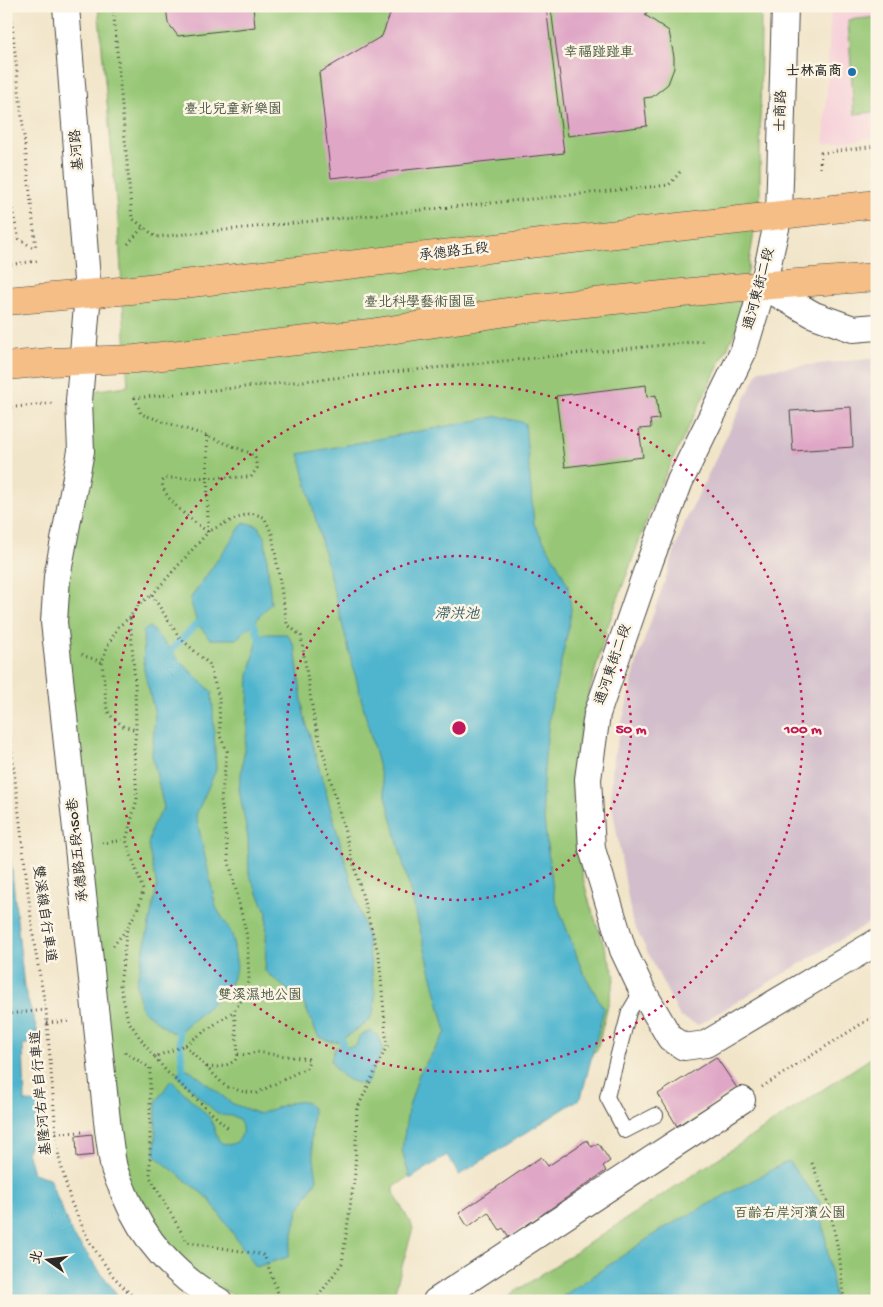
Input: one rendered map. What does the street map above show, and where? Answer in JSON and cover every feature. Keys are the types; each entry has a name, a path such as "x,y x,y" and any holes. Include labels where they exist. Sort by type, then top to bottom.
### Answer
{"main road":[{"name":"承德路五段","path":"19,299 131,290 877,204"},
{"path":"6,366 82,360 135,359 361,334 527,310 763,286 877,277"}],"street":[{"name":"基河路","path":"66,6 88,293 82,360"},
{"name":"士商路","path":"779,215 785,6"},
{"name":"通河東街二段","path":"779,215 763,286 744,350 680,481 597,714 588,779 592,849 623,950 642,990 670,1038 684,1047 706,1044 877,942"},
{"path":"763,286 814,314 853,329 877,327"},
{"name":"承德路五段150巷","path":"82,360 80,401 81,451 57,577 54,622 109,1138 114,1170 131,1209 151,1242 173,1268 197,1288 219,1301"},
{"path":"444,1296 742,1100"}],"lane":[{"path":"642,990 630,1012 607,1097 625,1131 656,1115"}],"path":[{"path":"6,185 19,239 36,249 10,6"},
{"path":"113,6 132,218 156,237 669,185 680,172"},
{"path":"820,168 821,152 877,146"},
{"path":"128,244 143,227"},
{"path":"6,265 37,261"},
{"path":"208,532 184,515 163,488 162,482 165,478 251,477 258,468 255,458 250,453 207,436 141,414 135,398 702,341"},
{"path":"6,408 53,403"},
{"path":"207,436 208,532"},
{"path":"136,730 123,726 107,710 102,662 107,647 118,627 130,618 140,604 152,595 208,532 251,513 264,517 272,534 287,624 301,636 314,719 379,956 387,1046 357,1109 355,1173 342,1262 314,1301"},
{"path":"152,595 179,637 209,664 220,698 220,736 226,751 221,800 229,862 247,936 249,979 243,998 234,1011 184,1045 155,1057"},
{"path":"130,618 135,684 136,730 134,749 137,798 126,840 143,890 139,906 127,929 120,985 128,1020 144,1044 166,1071 229,1129"},
{"name":"雙溪線自行車道","path":"6,702 34,943 46,1010"},
{"path":"6,1014 46,1010"},
{"name":"基隆河右岸自行車道","path":"46,1010 59,1158 71,1202 89,1241 112,1275 137,1301"},
{"path":"206,1067 219,1068 235,1061 238,1054 234,1011"},
{"path":"742,1100 877,1014"},
{"path":"47,1023 75,1021"},
{"path":"184,1045 226,1086 244,1092 257,1093 306,1068 309,1061 301,1057 256,1052 246,1055 238,1054"},
{"path":"118,1047 150,1068 150,1177 187,1242 264,1255 280,1301"},
{"path":"56,1133 83,1132"},
{"path":"812,1163 830,1209 840,1260 844,1301"}],"shaded area":[{"name":"士林高商","path":"831,6 877,6 877,137 824,144"},
{"path":"877,358 877,918 698,1025 680,1017 632,921 611,799 613,759 638,658 685,522 759,370"}],"green space":[{"name":"臺北科學藝術園區","path":"98,6 761,6 760,196 739,324 658,490 606,631 583,715 572,781 577,854 590,905 615,976 597,1050 394,1187 394,1193 413,1228 392,1301 246,1301 201,1280 143,1220 116,1156 61,628 90,391 128,386 118,221"},
{"path":"877,17 877,112 854,114 848,20"},
{"name":"百齡右岸河濱公園","path":"877,1054 877,1301 501,1301"}],"water":[{"name":"滯洪池","path":"499,416 525,423 534,524 568,586 571,609 569,626 550,712 542,802 554,896 583,972 604,1009 581,1098 459,1175 447,1155 410,1179 402,1150 408,1110 419,1074 446,1032 299,454"},
{"path":"244,522 258,526 265,537 271,603 254,623 236,639 210,639 197,623 190,599"},
{"path":"150,627 179,660 212,692 216,770 196,815 216,907 232,934 237,967 228,990 178,1033 171,1032 142,1010 136,985 157,887 148,846 152,826 164,808 152,755 155,715 144,670 143,631"},
{"path":"259,634 287,634 295,647 304,715 367,937 375,995 374,1009 370,1020 340,1041 331,1042 318,1036 304,1004 265,971 267,913 249,874 248,839 239,789 247,731 249,675"},
{"path":"6,814 24,987 40,1040 23,1045 25,1102 44,1103 45,1137 31,1140 27,1151 33,1173 49,1178 72,1234 122,1301 6,1301"},
{"path":"370,1031 379,1037 383,1049 366,1085 344,1077 337,1071 331,1060 335,1048 356,1046 359,1036"},
{"path":"183,1068 190,1070 231,1103 259,1114 289,1103 305,1101 313,1109 311,1139 317,1179 298,1211 288,1257 256,1267 209,1199 155,1156 156,1102 171,1080 210,1118 222,1143 232,1144 239,1140 242,1135 241,1123 238,1119 214,1111 176,1074"},
{"path":"788,1161 820,1202 835,1301 556,1301 659,1231"}],"building":[{"path":"166,6 253,6 255,27 178,36 168,23"},
{"path":"393,6 546,6 564,153 331,178 319,73 382,36"},
{"path":"583,6 651,6 645,15 669,31 674,68 668,84 652,97 644,98 647,126 568,136 551,9"},
{"path":"646,385 647,397 656,395 659,419 650,420 651,428 639,429 643,457 565,467 556,396"},
{"path":"851,407 853,447 793,451 790,411"},
{"path":"716,1057 737,1088 677,1126 658,1094"},
{"path":"92,1134 94,1155 77,1157 76,1136"},
{"path":"587,1140 592,1147 598,1143 610,1161 603,1166 606,1171 509,1237 503,1228 500,1230 488,1212 468,1227 459,1213 541,1157 548,1166"}],"waterway":[{"path":"171,659 171,650 203,618"},
{"path":"250,618 254,623 260,642"},
{"path":"178,1025 183,1068"},
{"path":"339,1032 343,1046"}],"place":[{"name":"士林高商","path":"852,72"}],"park label":[{"name":"幸福踫踫車","path":"599,53"},
{"name":"臺北兒童新樂園","path":"233,110"},
{"name":"雙溪濕地公園","path":"260,996"}]}
